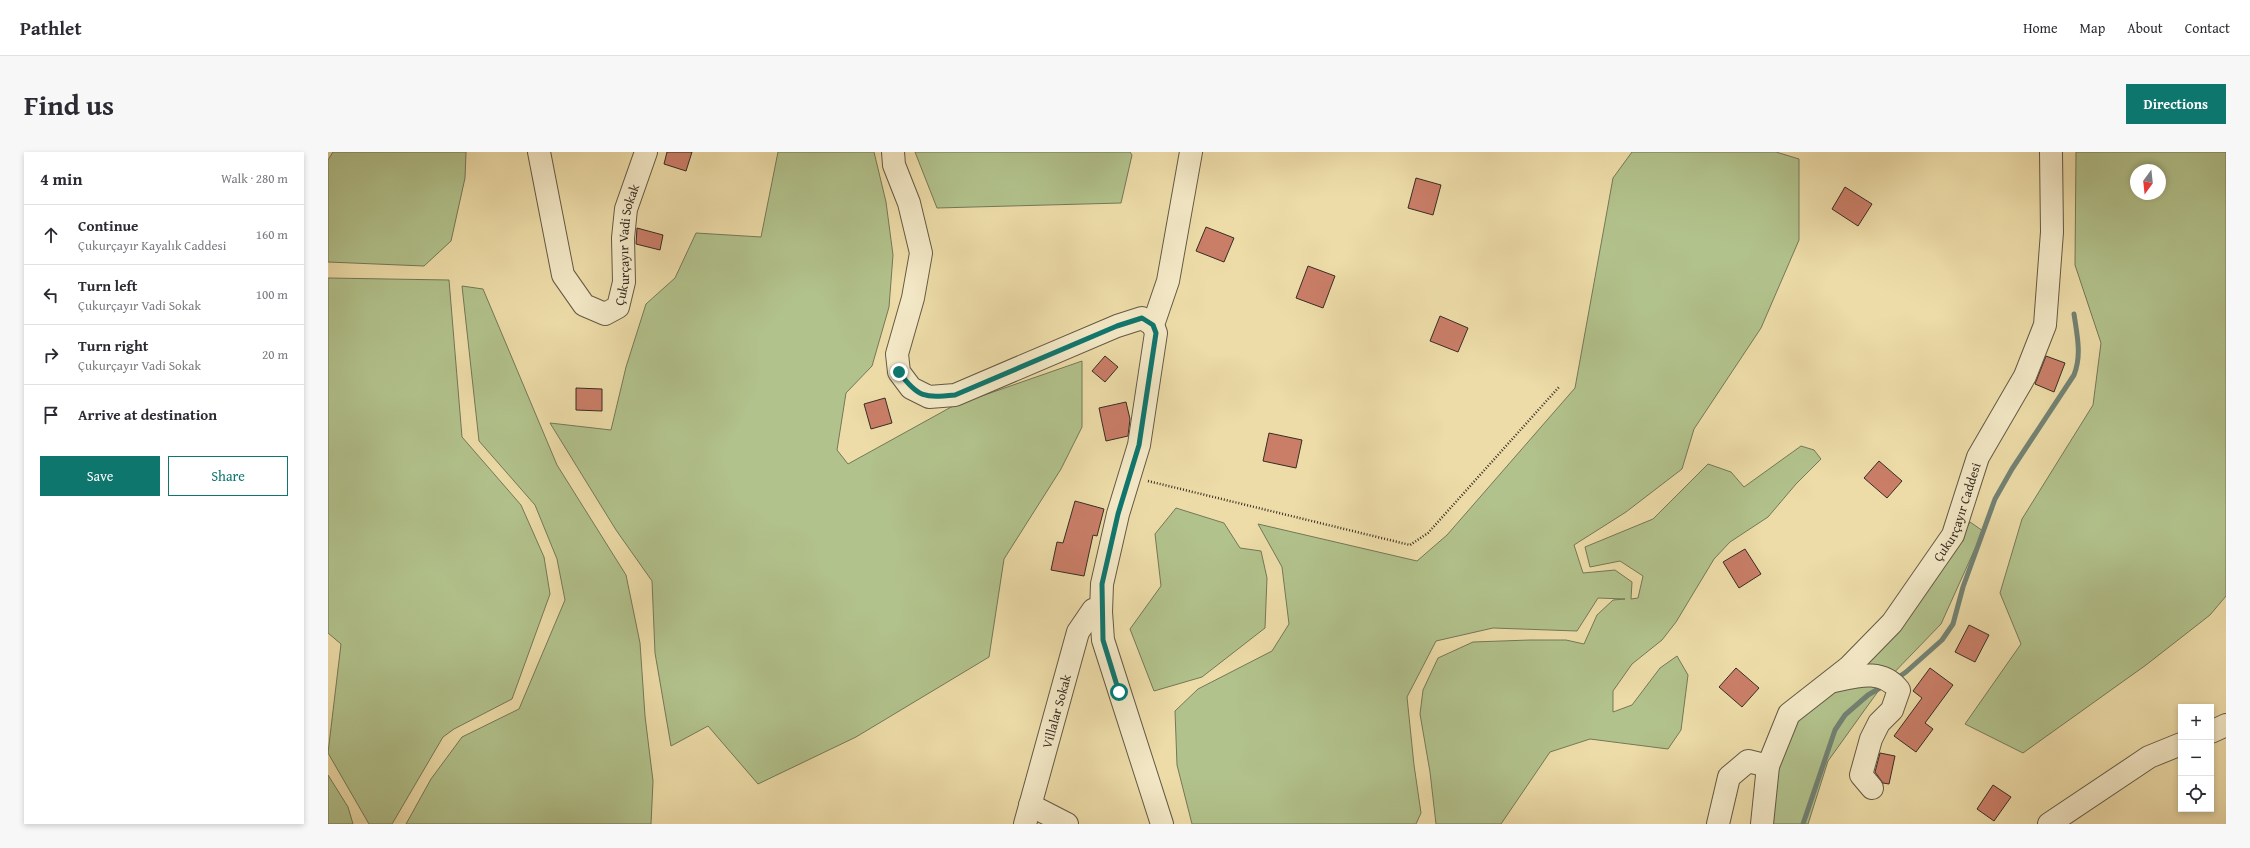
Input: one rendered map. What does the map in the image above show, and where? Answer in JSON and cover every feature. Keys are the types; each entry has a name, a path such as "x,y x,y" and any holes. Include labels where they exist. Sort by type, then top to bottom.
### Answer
{"street":[{"name":"Çukurçayır Vadi Sokak","path":"539,152 564,275 584,305 605,314 618,307 624,282 623,238 626,209 646,152"},
{"path":"893,152 894,166 909,203 921,253 913,298 897,354 899,372 911,388 929,397 955,395 1117,326 1142,318 1153,325 1156,333 1139,445 1102,584 1101,612 1103,640 1162,824"},
{"path":"1153,325 1168,281 1191,152"},
{"name":"Çukurçayır Caddesi","path":"1762,824 1768,766 1790,714 1849,667 1892,623 1953,535 1978,457 2028,368 2046,325 2052,232 2051,152"},
{"name":"Villalar Sokak","path":"1028,814 1078,632 1093,610 1101,612"},
{"path":"1831,681 1863,675 1880,675 1893,683 1898,690 1892,710 1879,724 1866,753 1861,775 1872,788"},
{"path":"2214,731 2226,725"},
{"path":"2050,824 2149,757 2178,745"},
{"path":"1718,824 1729,777 1748,761 1768,766"},
{"path":"1028,814 1067,824"}],"path":[{"path":"1130,476 1410,545 1428,533 1559,387"}],"green space":[{"path":"333,152 466,152 465,178 451,241 424,266 328,262 328,160"},
{"path":"778,152 874,152 886,202 893,255 889,307 872,366 846,393 837,450 848,464 953,406 1082,361 1082,427 1061,469 1004,559 989,657 856,737 758,784 708,726 671,746 655,653 652,581 616,530 550,423 611,430 626,367 646,304 675,278 696,233 761,237"},
{"path":"915,152 1130,152 1132,155 1121,203 937,208"},
{"path":"1632,152 1776,152 1799,159 1799,240 1761,328 1694,429 1682,469 1626,512 1574,545 1583,573 1615,570 1632,582 1631,599 1638,598 1643,576 1620,561 1590,567 1585,547 1653,519 1708,464 1731,472 1744,487 1801,446 1814,450 1821,459 1796,484 1768,517 1730,542 1714,559 1676,622 1662,640 1632,664 1613,691 1613,712 1632,705 1660,668 1677,656 1688,675 1681,730 1668,749 1590,739 1550,752 1501,824 1436,824 1430,772 1420,714 1423,690 1438,658 1473,642 1566,640 1584,644 1597,615 1613,600 1625,599 1598,598 1577,631 1493,628 1436,641 1407,697 1421,813 1416,824 1192,824 1177,765 1175,711 1198,689 1272,651 1289,624 1282,567 1258,524 1417,561 1447,535 1575,388 1613,178"},
{"path":"2076,152 2226,152 2226,596 2210,615 2146,665 2023,753 1965,724 2021,644 2000,593 2022,519 2093,405 2101,343 2075,265"},
{"path":"328,278 449,280 462,437 521,505 544,557 550,594 512,699 454,729 443,737 392,824 369,824 328,753 341,644 328,633"},
{"path":"462,286 483,289 557,465 626,575 640,643 645,716 653,781 651,824 406,824 431,779 462,737 519,709 565,600 557,559 535,505 479,441"},
{"path":"1176,508 1224,523 1240,548 1261,551 1267,578 1265,628 1202,677 1154,691 1130,629 1161,586 1155,534"},
{"path":"1970,522 1983,531 1941,624 1884,683 1828,761 1808,824 1769,824 1778,765 1787,739 1794,726 1804,711 1943,565"},
{"path":"328,775 348,807 353,824 328,824"}],"building":[{"path":"667,152 692,152 686,171 664,164"},
{"path":"1416,178 1441,185 1433,215 1408,208"},
{"path":"1845,187 1872,204 1858,226 1832,209"},
{"path":"1206,227 1234,238 1224,262 1196,251"},
{"path":"637,228 663,235 660,250 636,244"},
{"path":"1308,266 1335,276 1323,308 1296,298"},
{"path":"1440,316 1468,328 1458,352 1430,341"},
{"path":"1105,356 1118,367 1105,382 1092,371"},
{"path":"2046,356 2065,363 2054,392 2035,384"},
{"path":"576,388 602,389 602,411 576,410"},
{"path":"885,398 892,423 871,429 864,404"},
{"path":"1126,402 1130,419 1128,436 1106,441 1099,408"},
{"path":"1269,433 1302,440 1296,468 1263,461"},
{"path":"1879,461 1902,481 1887,498 1864,478"},
{"path":"1075,501 1104,509 1097,536 1093,535 1084,576 1051,570 1057,542 1063,543"},
{"path":"1745,549 1761,574 1739,588 1723,562"},
{"path":"1969,625 1989,635 1975,662 1955,652"},
{"path":"1736,668 1759,688 1742,707 1719,687"},
{"path":"1930,668 1953,685 1925,723 1933,729 1916,752 1894,736 1922,698 1913,691"},
{"path":"1880,753 1895,756 1889,784 1883,783 1875,772"},
{"path":"1993,785 2011,797 1994,821 1977,809"}],"waterway":[{"path":"1896,679 1942,640 1953,624 1963,587 1995,499 2012,469 2074,375 2078,360 2074,314"},
{"path":"1803,824 1835,730 1845,715 1868,695 1885,685"}],"route":[{"path":"899,372 911,388 929,397 955,395 1117,326 1142,318 1153,325 1156,333 1139,445 1118,514 1102,584 1101,612 1103,640 1119,692"}]}
